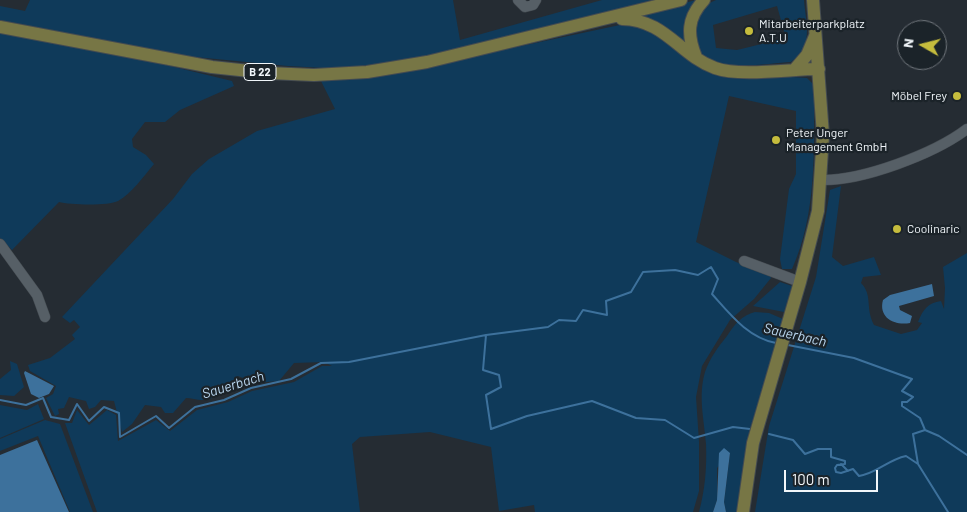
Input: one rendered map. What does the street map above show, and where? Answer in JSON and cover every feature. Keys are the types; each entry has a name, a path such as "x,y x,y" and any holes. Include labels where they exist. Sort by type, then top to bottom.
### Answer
{"main road":[{"name":"B 22","path":"0,27 212,67 268,73 314,75 367,72 427,62 681,0"},
{"path":"696,57 689,31 694,14 704,0"},
{"path":"743,512 753,443 814,231 821,180 823,135 813,0"},
{"path":"612,18 647,22 670,36 696,57 716,68 725,70 819,69"},
{"path":"795,69 807,55 816,34"}],"street":[{"path":"518,0 525,7 533,5 536,0"},
{"path":"821,180 864,176 943,145 967,130"},
{"path":"0,244 37,295 45,317"},
{"path":"744,261 800,282"}],"shaded area":[{"path":"30,0 453,0 460,40 602,0 652,0 462,51 341,69 185,56 0,20 0,6 25,11"},
{"path":"696,0 687,46 638,15"},
{"path":"716,0 804,0 807,34 803,49 791,62 737,65 723,64 711,60 702,54 697,44 695,28 700,14","holes":["777,6 786,38 737,50 716,48 713,25"]},
{"path":"634,22 734,73 807,78 813,84 814,91 814,159 810,204 800,248 792,269 782,269 780,259 789,189 796,174 796,111 729,96 696,242 736,262 770,275 771,278 754,299 730,320 702,366 696,397 699,442 699,491 693,512 535,512 534,505 499,511 491,447 430,432 360,437 352,444 360,512 97,512 65,423 72,423 77,410 89,425 107,410 116,415 118,441 156,420 170,431 197,410 228,402 252,391 294,382 322,366 332,366 324,362 294,363 279,381 255,383 238,376 213,398 202,400 186,398 173,413 165,413 161,407 145,405 132,424 122,432 114,401 101,400 95,407 89,409 86,401 69,397 64,408 58,409 59,414 55,416 46,398 53,394 56,386 30,371 28,365 50,358 75,339 72,335 80,327 74,320 70,323 62,317 173,199 192,174 209,159 257,131 335,109 321,81 432,65"},
{"path":"0,32 166,65 232,81 234,86 180,110 165,122 145,122 132,139 133,147 146,155 154,164 123,198 107,204 59,202 12,250 0,238"},
{"path":"841,186 832,257 843,266 874,257 881,275 863,277 861,283 867,292 871,319 874,325 901,334 917,330 922,323 918,322 920,317 929,305 941,301 944,309 943,267 967,253 967,512 755,512 769,426 816,277 830,190"},
{"path":"780,282 792,286 784,312 753,306"},
{"path":"932,284 934,296 899,306 900,310 912,316 910,323 894,322 885,316 882,306 883,300 890,295"},
{"path":"755,312 769,313 783,319 749,433 737,512 726,512 724,502 730,453 717,468 717,500 713,512 699,512 706,470 702,399 705,372 714,353 736,324 746,315"},
{"path":"10,361 17,364 24,387 14,396 0,395 0,379 11,370"},
{"path":"25,371 54,386 49,394 39,398 31,394"},
{"path":"38,404 44,419 0,438 0,405 27,410"},
{"path":"45,420 60,424 93,512 70,512 38,436 0,451 0,439"},
{"path":"37,440 69,512 0,512 0,455"},
{"path":"724,448 730,453 724,502 726,512 713,512 717,500 719,453"}],"waterway":[{"name":"Sauerbach","path":"0,400 26,405 43,398 51,417 69,420 77,404 89,421 104,407 119,413 120,437 156,416 169,428 195,407 224,400 251,388 291,379 321,363 349,362 486,335 548,327 559,320 576,321 583,310 607,315 606,301 631,292 643,272 675,270 698,275 711,267 718,279 712,294 748,331 776,343"},
{"name":"Sauerbach","path":"486,335 483,370 499,375 501,387 486,395 491,429 527,416 592,401 636,418 665,420 694,438 733,427 750,429"},
{"name":"Sauerbach","path":"788,345 854,358 912,379 902,391 913,397 907,402 902,402 902,406 920,418 925,430 913,434 918,464 948,512"},
{"path":"925,430 939,436 967,455"},
{"name":"Sauerbach","path":"769,434 793,440 805,454 818,449 831,449 831,457 845,461 845,464 837,465 835,468 836,472 841,473 853,469 859,476 906,456 918,464"},
{"name":"Sauerbach","path":"841,464 848,471"}],"place":[{"name":"Mitarbeiterparkplatz A.T.U","path":"749,31"},
{"name":"Möbel Frey","path":"957,96"},
{"name":"Peter Unger Management GmbH","path":"776,140"},
{"name":"Coolinaric","path":"897,229"}]}
